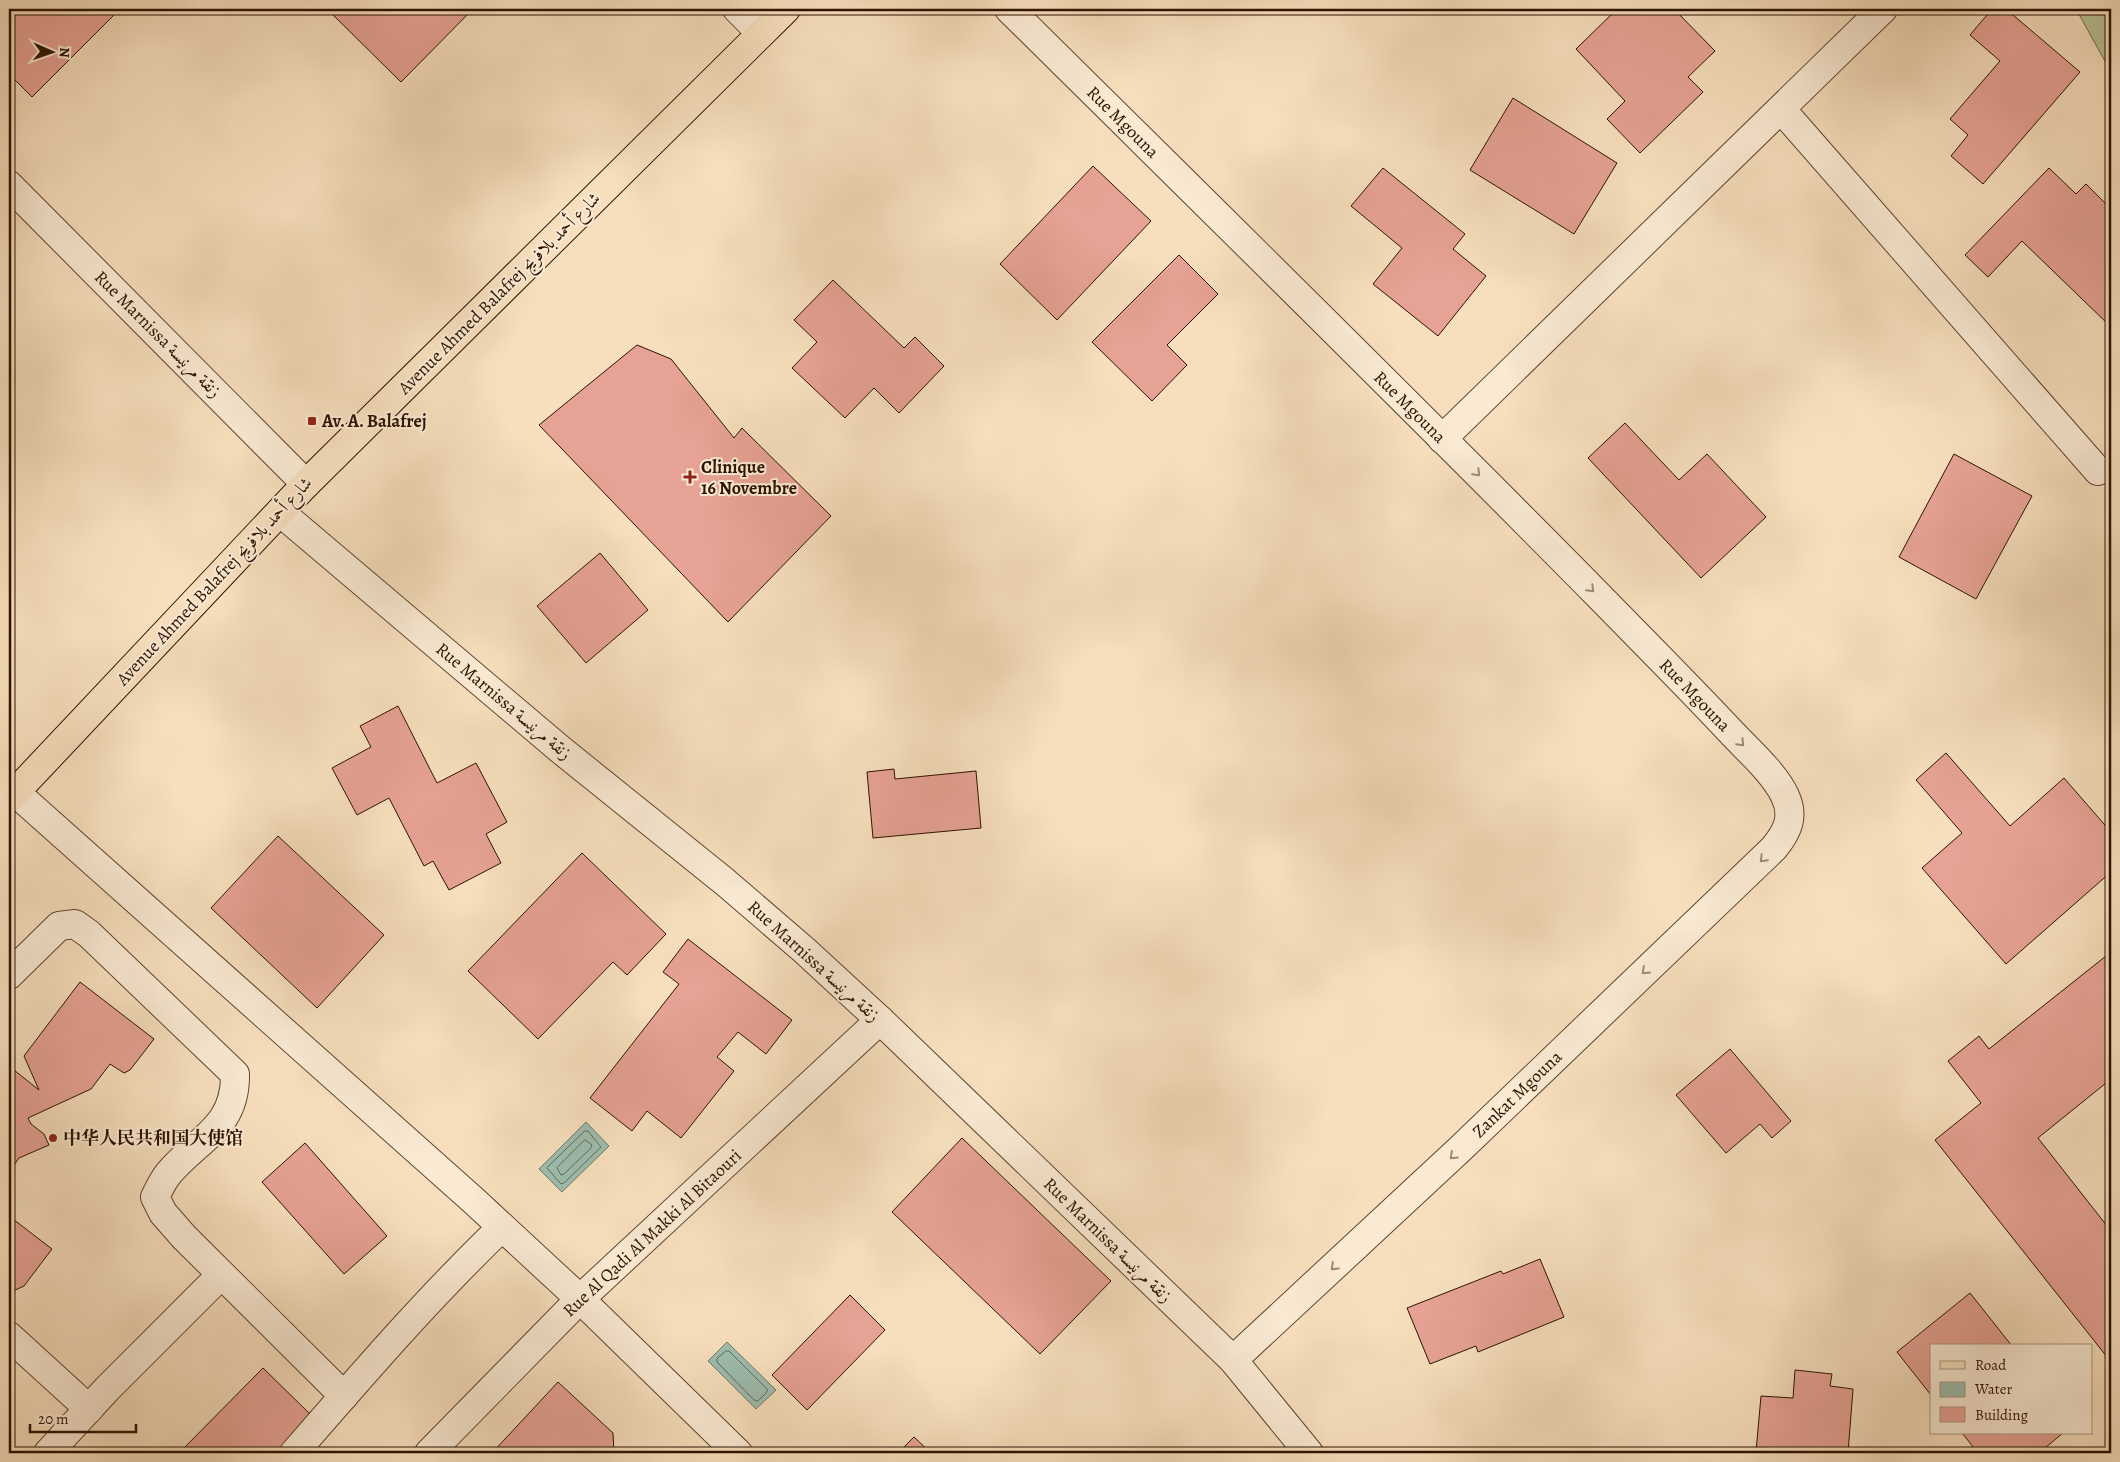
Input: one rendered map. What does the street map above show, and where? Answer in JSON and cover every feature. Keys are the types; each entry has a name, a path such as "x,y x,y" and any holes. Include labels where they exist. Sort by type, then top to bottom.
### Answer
{"main road":[{"name":"Avenue Ahmed Balafrej شارع أحمد بلافريج","path":"12,796 306,484 786,9"}],"street":[{"path":"737,9 761,33"},
{"name":"Rue Mgouna","path":"1009,9 1442,439 1699,698 1784,792 1789,805 1790,819"},
{"path":"1442,439 1883,9"},
{"path":"1780,109 2098,471"},
{"name":"Rue Marnissa زنقة مرنيسة","path":"9,185 306,484"},
{"name":"Rue Marnissa زنقة مرنيسة","path":"280,512 561,750 739,894 804,950 880,1020 1233,1360 1309,1453"},
{"path":"12,796 502,1227 580,1299 738,1453"},
{"name":"Zankat Mgouna","path":"1233,1360 1459,1150 1742,879 1785,834 1790,819"},
{"path":"9,975 59,926 75,924 89,934 235,1074 235,1092 226,1118 168,1174 155,1197 163,1213 221,1275 344,1396"},
{"name":"Rue Al Qadi Al Makki Al Bitaouri","path":"429,1453 580,1299 880,1020"},
{"path":"294,1453 460,1269 502,1227"},
{"path":"48,1453 221,1275"},
{"path":"9,1336 89,1409"}],"green space":[{"path":"2076,9 2111,9 2111,72"}],"water":[{"path":"586,1122 609,1146 562,1192 539,1169"},
{"path":"727,1342 776,1390 756,1409 708,1361"}],"building":[{"path":"9,9 120,9 32,97 9,74"},
{"path":"327,9 473,9 401,82"},
{"path":"1617,9 1674,9 1715,51 1688,77 1703,92 1640,153 1607,119 1625,101 1576,49"},
{"path":"1992,9 2006,9 2080,72 1983,184 1951,156 1968,135 1950,119 2000,61 1970,35"},
{"path":"1513,98 1617,163 1574,234 1470,170"},
{"path":"1093,166 1151,221 1057,320 1000,264"},
{"path":"1383,168 1465,234 1453,249 1486,276 1438,336 1373,284 1402,248 1351,206"},
{"path":"2049,168 2076,194 2086,184 2111,209 2111,255 2105,261 2111,267 2111,327 2022,241 1988,277 1965,255"},
{"path":"1179,255 1218,294 1167,345 1187,365 1152,401 1092,342"},
{"path":"833,280 904,348 915,337 944,366 899,413 874,388 845,418 792,368 817,342 794,320"},
{"name":"Clinique 16 Novembre","path":"637,345 671,359 734,438 742,428 831,516 728,622 539,425"},
{"path":"1625,423 1679,480 1707,454 1766,517 1701,578 1588,458"},
{"path":"1954,454 2032,496 1976,599 1899,557"},
{"path":"600,553 648,610 586,663 537,606"},
{"path":"398,706 437,783 476,763 507,822 486,834 501,863 449,890 433,861 424,866 389,798 357,815 332,768 371,747 360,726"},
{"path":"1946,753 2010,826 2064,778 2111,832 2111,872 2006,964 1922,868 1962,833 1916,780"},
{"path":"894,769 895,779 976,771 981,828 873,838 867,772"},
{"path":"278,836 384,935 317,1008 211,908"},
{"path":"582,853 666,934 627,975 613,962 538,1039 468,971"},
{"path":"688,939 792,1020 766,1054 738,1032 717,1057 734,1071 681,1138 647,1111 632,1131 590,1098 679,984 663,972"},
{"path":"2111,952 2111,1079 2038,1138 2111,1231 2111,1362 1935,1140 1981,1103 1948,1061 1979,1036 1989,1049"},
{"path":"80,982 154,1039 130,1070 124,1073 110,1064 91,1089 28,1118 31,1124 44,1134 49,1145 19,1158 9,1172 9,1066 39,1090 24,1056"},
{"path":"1730,1049 1791,1121 1772,1138 1760,1124 1726,1153 1676,1095"},
{"path":"962,1138 1111,1281 1040,1354 892,1212"},
{"path":"305,1143 387,1236 344,1274 262,1182"},
{"path":"9,1216 52,1249 24,1286 9,1293"},
{"path":"1540,1259 1564,1317 1478,1352 1476,1346 1430,1364 1407,1308 1501,1271 1503,1274"},
{"path":"1970,1293 2010,1344 1930,1344 1930,1394 1897,1352"},
{"path":"850,1295 885,1330 807,1410 772,1375"},
{"path":"263,1368 312,1416 275,1453 179,1453"},
{"path":"1795,1370 1832,1374 1830,1386 1853,1389 1848,1453 1734,1453 1734,1450 1756,1452 1761,1396 1793,1398"},
{"path":"558,1382 613,1433 614,1453 492,1453"},
{"path":"1963,1434 2062,1434 2039,1453 1978,1453"},
{"path":"914,1437 931,1453 898,1453"}],"place":[{"name":"Av. A. Balafrej","path":"312,421"},
{"name":"Clinique 16 Novembre","path":"690,477"},
{"name":"中华人民共和国大使馆","path":"53,1138"}]}
